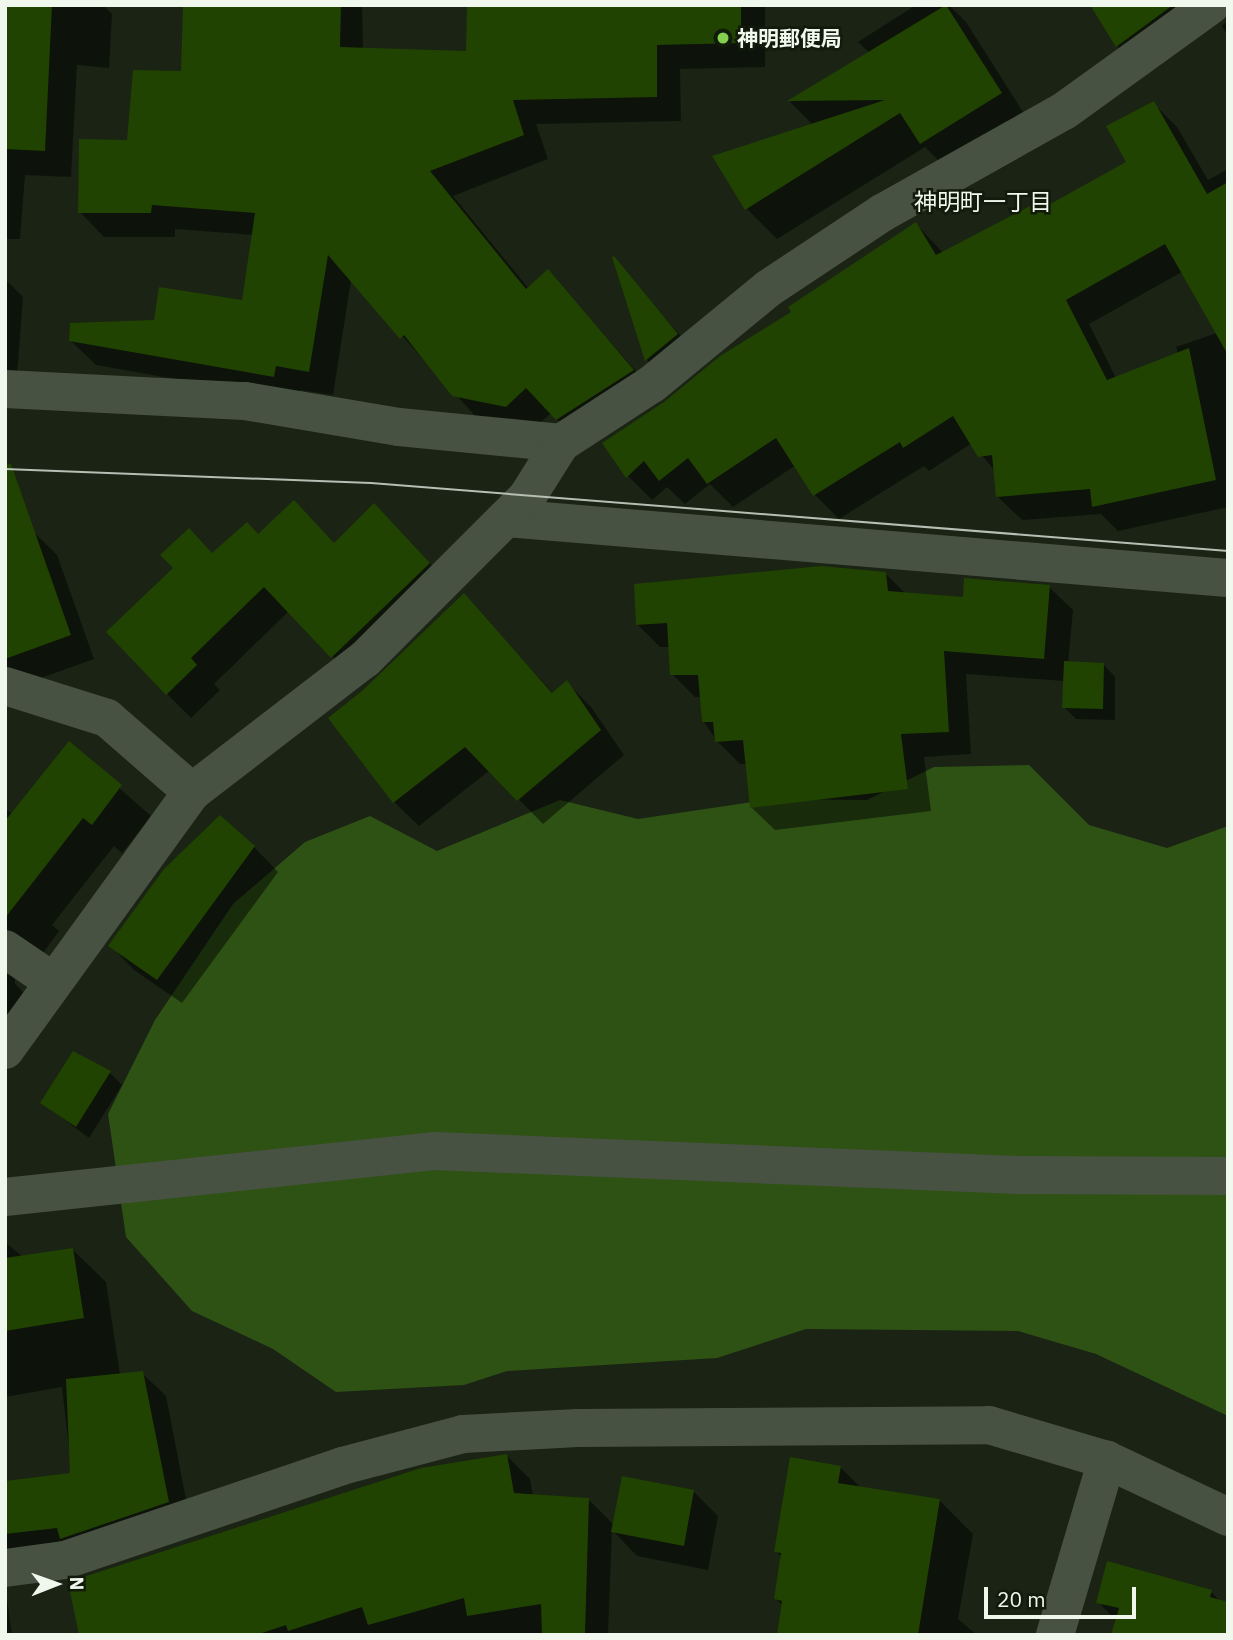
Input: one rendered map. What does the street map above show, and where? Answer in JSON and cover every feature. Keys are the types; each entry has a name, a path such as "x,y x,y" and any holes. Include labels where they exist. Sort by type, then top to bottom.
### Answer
{"street":[{"path":"5,1050 52,981 192,792 365,659 527,497 561,443 652,384 769,288 883,213 1064,111 1211,5"},
{"path":"5,389 246,401 399,427 561,443"},
{"path":"507,518 1228,578"},
{"path":"5,686 107,718 192,792"},
{"path":"5,949 52,981"},
{"path":"5,1197 433,1151 1019,1175 1228,1176"},
{"path":"5,1567 65,1560 342,1466 463,1434 578,1428 989,1425 1107,1460 1228,1517"},
{"path":"1055,1635 1107,1460"}],"green space":[{"path":"1029,765 1089,825 1167,848 1228,826 1228,1416 1096,1354 1018,1331 806,1329 717,1358 507,1371 464,1385 336,1392 273,1349 192,1311 126,1237 108,1114 155,1020 233,904 305,842 370,816 437,851 560,800 638,819 772,799 867,800 934,767"}],"building":[{"path":"5,5 52,5 45,151 5,149"},
{"path":"183,5 341,5 340,47 466,51 467,5 741,5 741,43 657,45 657,97 513,100 524,135 430,171 526,289 548,269 634,370 556,420 526,388 506,407 452,396 404,335 400,339 328,255 309,372 276,366 274,377 69,341 70,323 154,320 159,287 242,300 255,213 152,205 151,213 78,213 79,139 127,140 133,70 181,71"},
{"path":"946,5 1002,93 920,144 900,113 745,210 712,156 885,100 787,101"},
{"path":"1090,5 1173,5 1116,47"},
{"path":"1154,101 1207,194 1228,182 1228,355 1165,244 1066,300 1107,380 1189,348 1216,480 1092,507 1090,489 996,497 992,455 978,457 953,416 903,448 900,442 813,496 776,438 707,484 688,458 659,481 644,461 626,478 602,443 664,402 720,356 791,312 788,307 916,222 936,255 1030,206 1034,213 1126,162 1106,126"},
{"path":"614,256 678,334 645,361 612,257"},
{"path":"11,464 71,635 5,659 5,465"},
{"path":"294,500 334,543 374,503 430,563 331,658 264,587 191,658 197,665 166,695 106,632 173,568 160,555 189,528 212,553 247,522 258,534"},
{"path":"821,566 886,572 888,591 963,597 964,578 1050,585 1044,659 944,651 949,732 901,734 908,789 750,808 743,740 715,742 713,722 702,722 698,675 670,675 667,623 636,625 634,584"},
{"path":"464,593 552,693 567,680 601,730 517,801 465,747 393,803 328,718 362,691"},
{"path":"1064,661 1104,663 1103,709 1062,708"},
{"path":"69,741 122,785 92,825 83,818 5,918 5,821"},
{"path":"220,815 255,846 157,980 108,946 164,869"},
{"path":"73,1051 111,1071 76,1127 40,1103"},
{"path":"73,1248 84,1318 5,1331 5,1258"},
{"path":"143,1371 169,1502 60,1539 57,1528 5,1534 5,1481 70,1473 66,1379"},
{"path":"507,1454 514,1493 589,1498 585,1635 542,1635 541,1604 467,1616 464,1598 368,1625 362,1607 288,1631 286,1625 256,1635 79,1635 68,1582 421,1468"},
{"path":"790,1457 841,1466 838,1483 940,1499 918,1635 777,1635 782,1601 774,1599 781,1553 774,1552"},
{"path":"622,1476 694,1490 684,1546 611,1532"},
{"path":"1107,1561 1212,1590 1210,1597 1228,1602 1228,1635 1111,1635 1119,1608 1096,1603"}],"tram line":[{"path":"5,469 371,483 1228,551"}],"place":[{"name":"神明郵便局","path":"723,38"}],"district":[{"name":"神明町一丁目","path":"983,201"}]}
